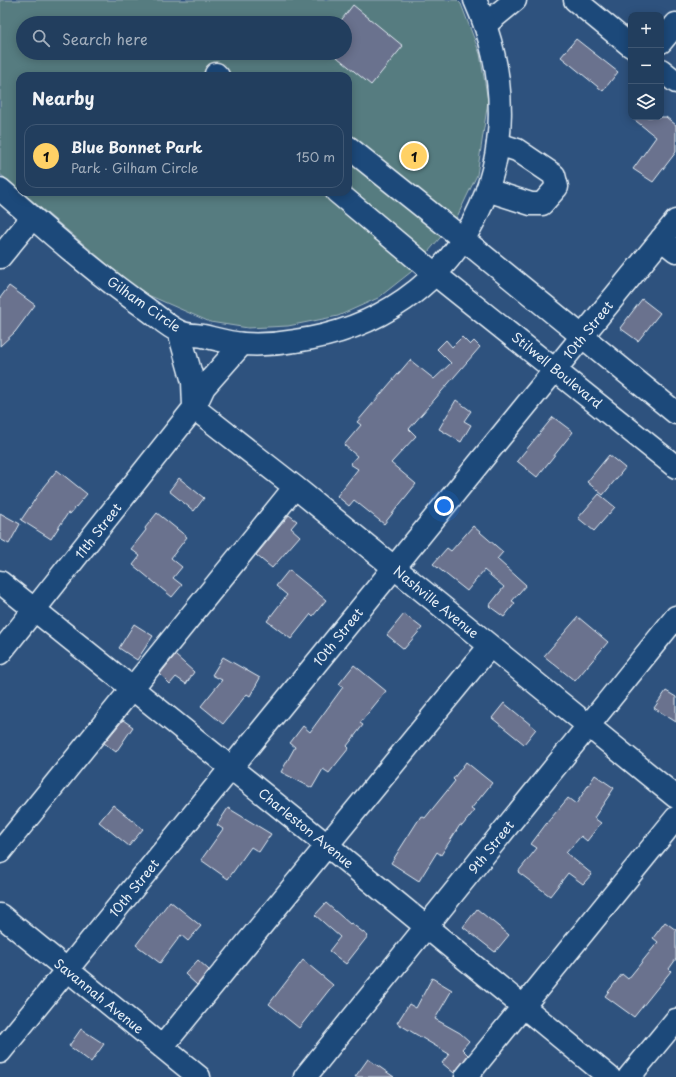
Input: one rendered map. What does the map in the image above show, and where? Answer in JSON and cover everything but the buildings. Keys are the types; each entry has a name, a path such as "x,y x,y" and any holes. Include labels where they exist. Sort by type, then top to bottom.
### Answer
{"street":[{"name":"Gilham Circle","path":"0,190 32,218 131,298 179,332 242,344 281,343 314,339 355,328 397,305 436,275 463,240 480,209 487,190 494,169 501,111 499,84 486,24 475,0"},
{"path":"486,24 515,0"},
{"path":"575,0 628,44"},
{"path":"664,38 676,24"},
{"path":"664,72 676,82"},
{"path":"487,190 531,204 542,204 557,187 554,174 517,150 498,144"},
{"path":"352,150 676,413"},
{"name":"Stilwell Boulevard","path":"342,196 436,275 556,369 676,467"},
{"path":"0,257 32,218"},
{"name":"10th Street","path":"0,1052 582,337 669,245 676,221"},
{"path":"179,332 193,382 194,408"},
{"name":"11th Street","path":"0,653 194,408 204,387 242,344"},
{"name":"Nashville Avenue","path":"194,408 296,487 676,797"},
{"path":"0,852 296,487"},
{"name":"Charleston Avenue","path":"0,582 328,846 609,1077"},
{"name":"9th Street","path":"305,1077 675,620"},
{"path":"162,1047 328,846 490,646"},
{"path":"466,1077 676,818"},
{"name":"Savannah Avenue","path":"0,915 199,1077"},
{"path":"629,1077 676,1020"}],"green space":[{"path":"0,0 457,0 461,4 480,54 488,101 477,175 456,219 411,272 378,298 338,316 288,326 248,328 210,322 139,291 27,196 352,196 352,72 16,72 16,188 0,174"}],"place":[{"name":"Blue Bonnet Park","path":"414,156"}]}
